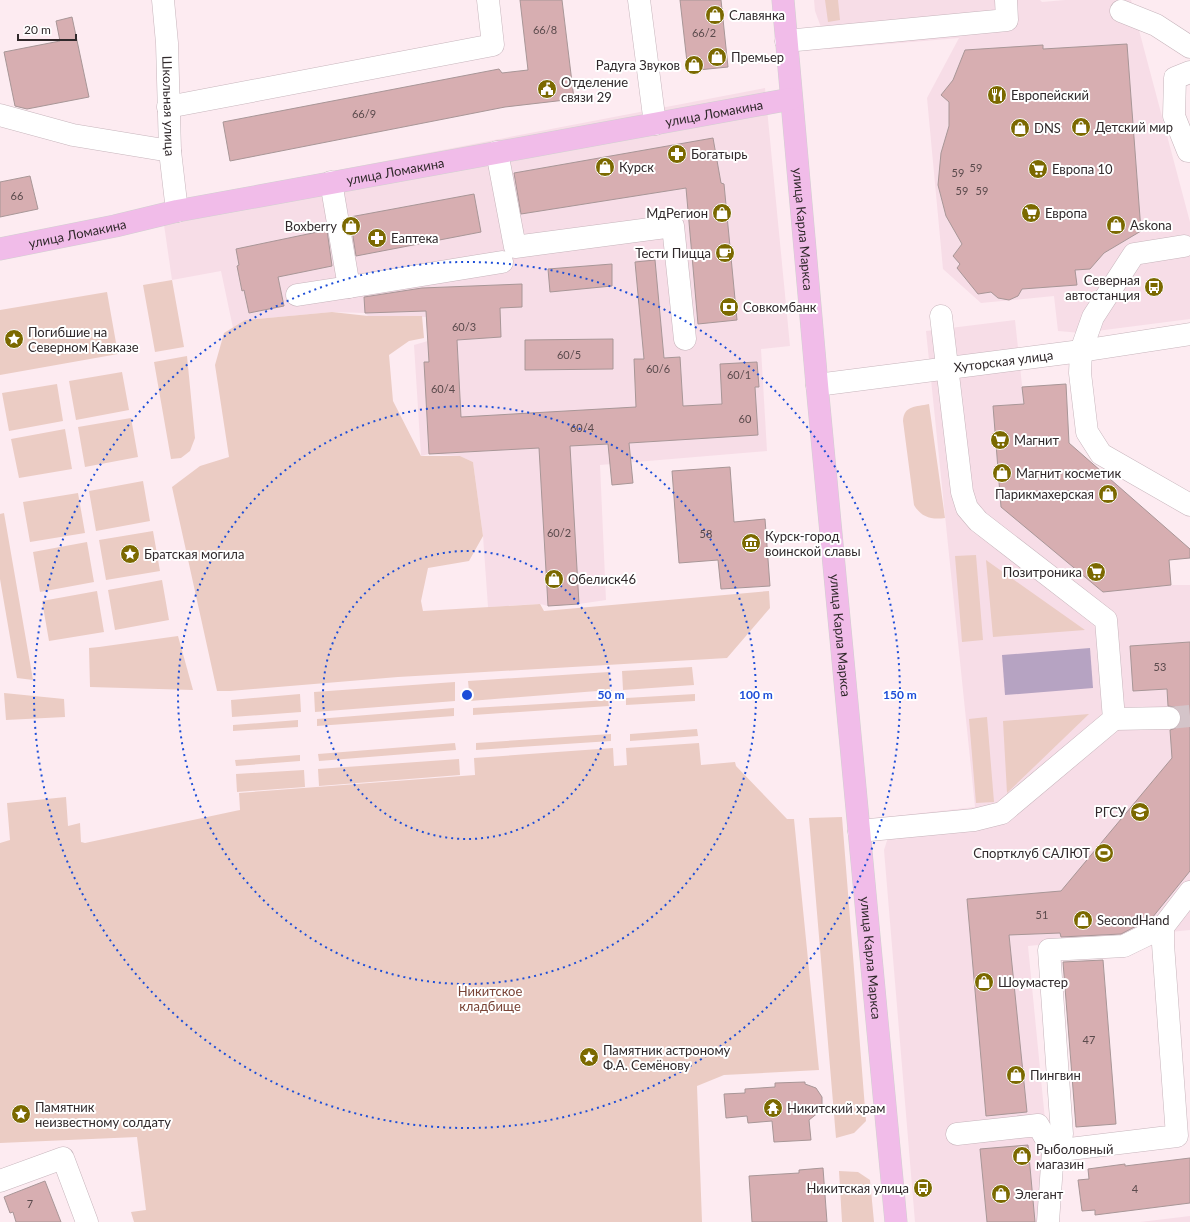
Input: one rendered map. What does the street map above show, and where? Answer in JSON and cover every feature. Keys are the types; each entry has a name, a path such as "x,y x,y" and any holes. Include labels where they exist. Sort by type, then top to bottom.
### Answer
{"main road":[{"name":"улица Карла Маркса","path":"783,0 817,385 896,1222"},
{"name":"улица Ломакина","path":"0,248 115,226 178,211 331,182 791,99"}],"street":[{"name":"Школьная улица","path":"163,0 170,151 178,211"},
{"path":"168,107 493,45 488,0"},
{"path":"639,0 656,124"},
{"path":"786,41 1007,20 1006,0"},
{"path":"1121,11 1156,26 1190,47"},
{"path":"1190,72 1175,78 1174,116 1188,151 1190,150"},
{"path":"0,115 73,135 170,151"},
{"path":"497,152 515,247 673,226 685,339"},
{"path":"331,182 348,287"},
{"path":"1184,246 1134,254 1093,317 1081,351 1080,373 1087,432 1101,454 1190,505"},
{"path":"297,295 502,262"},
{"path":"941,316 962,492 967,508 978,521 1106,620 1114,719"},
{"name":"Хуторская улица","path":"817,385 1081,351 1190,334"},
{"path":"859,831 974,820 1002,813 1114,719 1169,718"},
{"path":"1048,1222 1053,1151 1062,1134 1048,950 1124,946 1163,927 1190,892"},
{"path":"1053,1151 1177,1136 1163,951 1163,927"},
{"path":"957,1134 1038,1124 1053,1151"},
{"path":"0,1181 63,1158 88,1222"}],"shaded area":[{"path":"814,0 1040,0 1042,2 1065,0 1131,0 1190,222 1190,319 1081,333 1058,331 1054,296 981,303 943,269 927,98 959,38 829,49 815,11"},
{"path":"765,88 790,346 761,349 767,451 600,465 606,600 579,604 548,606 540,604 488,607 483,536 473,462 460,456 429,454 421,456 414,345 428,341 426,317 368,316 365,313 332,312 245,320 233,328 221,271 172,280 161,204"},
{"path":"1015,320 1024,404 1169,560 1171,585 1190,585 1190,930 1028,946 1055,1222 915,1222 884,850 895,816 975,807 926,331"},
{"path":"1090,648 1093,688 1005,695 1002,655"},
{"path":"1190,1216 1190,1222 1140,1222"}],"green space":[{"path":"825,0 838,0 840,20 828,22"},
{"path":"172,280 184,347 155,352 143,285"},
{"path":"107,292 118,354 0,375 0,310"},
{"path":"332,312 368,316 422,316 424,338 409,341 389,355 393,401 421,456 460,456 473,462 483,536 469,561 428,568 421,601 423,611 540,604 544,611 769,591 770,608 727,658 398,677 217,691 172,487 200,466 229,457 215,365 224,333 245,320"},
{"path":"187,356 195,438 190,451 181,458 171,459 154,362"},
{"path":"122,372 129,410 76,420 69,381"},
{"path":"57,384 63,421 9,431 2,393"},
{"path":"929,404 945,518 927,517 923,515 914,505 903,421 908,409 915,406"},
{"path":"131,418 138,457 85,467 78,427"},
{"path":"65,429 72,469 19,478 11,439"},
{"path":"143,481 150,521 96,531 89,491"},
{"path":"78,493 85,533 30,542 23,502"},
{"path":"4,513 33,680 17,678 0,579 0,514"},
{"path":"153,531 160,571 106,580 99,540"},
{"path":"87,542 94,582 40,592 33,552"},
{"path":"976,555 983,640 962,642 955,556"},
{"path":"986,560 1085,630 993,637"},
{"path":"162,580 169,620 115,630 108,590"},
{"path":"97,591 104,632 49,641 42,601"},
{"path":"178,636 193,690 90,687 89,648"},
{"path":"692,667 694,685 623,690 622,671"},
{"path":"609,672 610,690 470,701 468,681"},
{"path":"455,682 455,701 315,712 314,692"},
{"path":"4,693 64,699 65,717 6,720"},
{"path":"300,694 301,712 232,717 231,700"},
{"path":"695,694 695,701 626,705 626,698"},
{"path":"608,700 609,706 473,715 473,708"},
{"path":"454,708 454,716 317,726 317,719"},
{"path":"1089,714 1007,793 1003,721"},
{"path":"987,717 994,802 976,803 969,719"},
{"path":"298,720 298,727 233,731 233,725"},
{"path":"697,729 698,736 630,741 630,734"},
{"path":"611,734 611,741 476,750 476,743"},
{"path":"455,743 456,750 319,761 318,754"},
{"name":"Никитское кладбище","path":"699,743 701,765 735,762 736,766 787,819 794,819 819,1070 724,1075 697,1086 702,1222 134,1222 131,1212 146,1210 137,1137 0,1143 0,843 10,840 7,803 66,797 68,826 80,823 81,842 85,843 240,810 239,793 475,775 474,758 613,748 614,766 627,765 626,748"},
{"path":"300,755 300,761 236,766 235,760"},
{"path":"459,759 460,775 319,786 318,769"},
{"path":"304,770 305,787 237,792 236,774"},
{"path":"842,817 866,1121 854,1133 836,1138 809,818"},
{"path":"839,1171 858,1172 870,1180 874,1222 842,1222"}],"building":[{"path":"520,0 562,0 574,99 505,107 230,161 223,122 499,69 502,73 528,70"},
{"path":"680,0 721,0 728,67 688,71"},
{"path":"72,17 89,97 27,109 15,106 4,52 60,41 56,21"},
{"name":"Европа 10","path":"1127,44 1141,231 1104,253 1090,269 1075,270 1077,285 1022,289 1018,296 1009,300 998,298 991,292 978,294 957,268 960,264 953,256 962,244 946,216 938,185 941,153 949,126 949,102 941,95 953,80 965,50 1043,45 1043,49"},
{"path":"713,138 721,183 724,184 737,320 698,324 686,188 521,214 514,173"},
{"path":"30,176 38,209 0,217 0,182"},
{"path":"474,194 481,232 356,256 350,217"},
{"path":"327,230 332,266 278,277 284,306 249,313 244,290 242,291 237,266 239,265 236,249"},
{"path":"655,260 664,358 680,357 683,406 722,404 720,364 757,362 759,387 755,387 758,435 629,443 633,483 612,485 608,444 570,446 579,604 548,606 539,448 429,454 424,362 429,362 426,311 365,313 364,297 422,288 522,284 522,307 500,308 501,337 457,340 461,417 636,407 634,359 644,359 635,262"},
{"path":"612,264 612,286 550,292 548,269"},
{"path":"613,339 613,369 525,370 525,340"},
{"path":"1066,384 1069,443 1190,549 1190,558 1169,560 1171,585 1103,592 1001,507 993,406 1024,404 1022,387"},
{"path":"730,467 734,522 765,519 770,586 721,589 718,560 679,563 672,471"},
{"path":"1190,642 1190,871 1152,918 1121,934 1061,937 1060,933 1009,935 1027,1112 986,1116 967,899 1061,891 1172,758 1170,730 1176,728 1180,724 1180,712 1175,707 1168,706 1167,689 1133,691 1130,646"},
{"path":"1103,960 1116,1124 1076,1127 1063,962"},
{"name":"Никитский храм","path":"805,1082 805,1084 816,1088 822,1097 822,1105 819,1112 809,1120 811,1140 774,1142 772,1121 748,1123 747,1116 726,1118 724,1094 745,1093 745,1089 775,1087 775,1083"},
{"path":"1028,1145 1035,1222 987,1222 980,1149"},
{"path":"1190,1158 1190,1203 1095,1215 1095,1210 1082,1211 1078,1180 1089,1179 1088,1169"},
{"path":"823,1168 827,1222 752,1222 749,1176 799,1173 799,1170"},
{"path":"45,1181 61,1222 16,1222 13,1212 10,1213 4,1197"}],"tunnel":[{"path":"1169,718 1190,716"}],"place":[{"name":"Славянка","path":"715,15"},
{"name":"Премьер","path":"717,57"},
{"name":"Радуга Звуков","path":"694,65"},
{"name":"Отделение связи 29","path":"547,89"},
{"name":"Европейский","path":"997,95"},
{"name":"Детский мир","path":"1081,127"},
{"name":"DNS","path":"1020,128"},
{"name":"Богатырь","path":"677,154"},
{"name":"Курск","path":"605,167"},
{"name":"Европа 10","path":"1038,169"},
{"name":"МдРегион","path":"722,213"},
{"name":"Европа","path":"1031,213"},
{"name":"Askona","path":"1116,225"},
{"name":"Boxberry","path":"351,226"},
{"name":"Еаптека","path":"377,238"},
{"name":"Тести Пицца","path":"725,253"},
{"name":"Северная автостанция","path":"1154,287"},
{"name":"Совкомбанк","path":"729,307"},
{"name":"Погибшие на Северном Кавказе","path":"14,339"},
{"name":"Магнит","path":"1000,440"},
{"name":"Магнит косметик","path":"1002,473"},
{"name":"Парикмахерская","path":"1108,494"},
{"name":"Курск-город воинской славы","path":"751,543"},
{"name":"Братская могила","path":"130,554"},
{"name":"Позитроника","path":"1096,572"},
{"name":"Обелиск46","path":"554,579"},
{"name":"РГСУ","path":"1140,812"},
{"name":"Спортклуб САЛЮТ","path":"1104,853"},
{"name":"SecondHand","path":"1083,920"},
{"name":"Шоумастер","path":"984,982"},
{"name":"Памятник астроному Ф.А. Семёнову","path":"589,1057"},
{"name":"Пингвин","path":"1016,1075"},
{"name":"Никитский храм","path":"773,1108"},
{"name":"Памятник неизвестному солдату","path":"21,1114"},
{"name":"Рыболовный магазин","path":"1022,1156"},
{"name":"Никитская улица","path":"923,1188"},
{"name":"Элегант","path":"1001,1194"}]}
